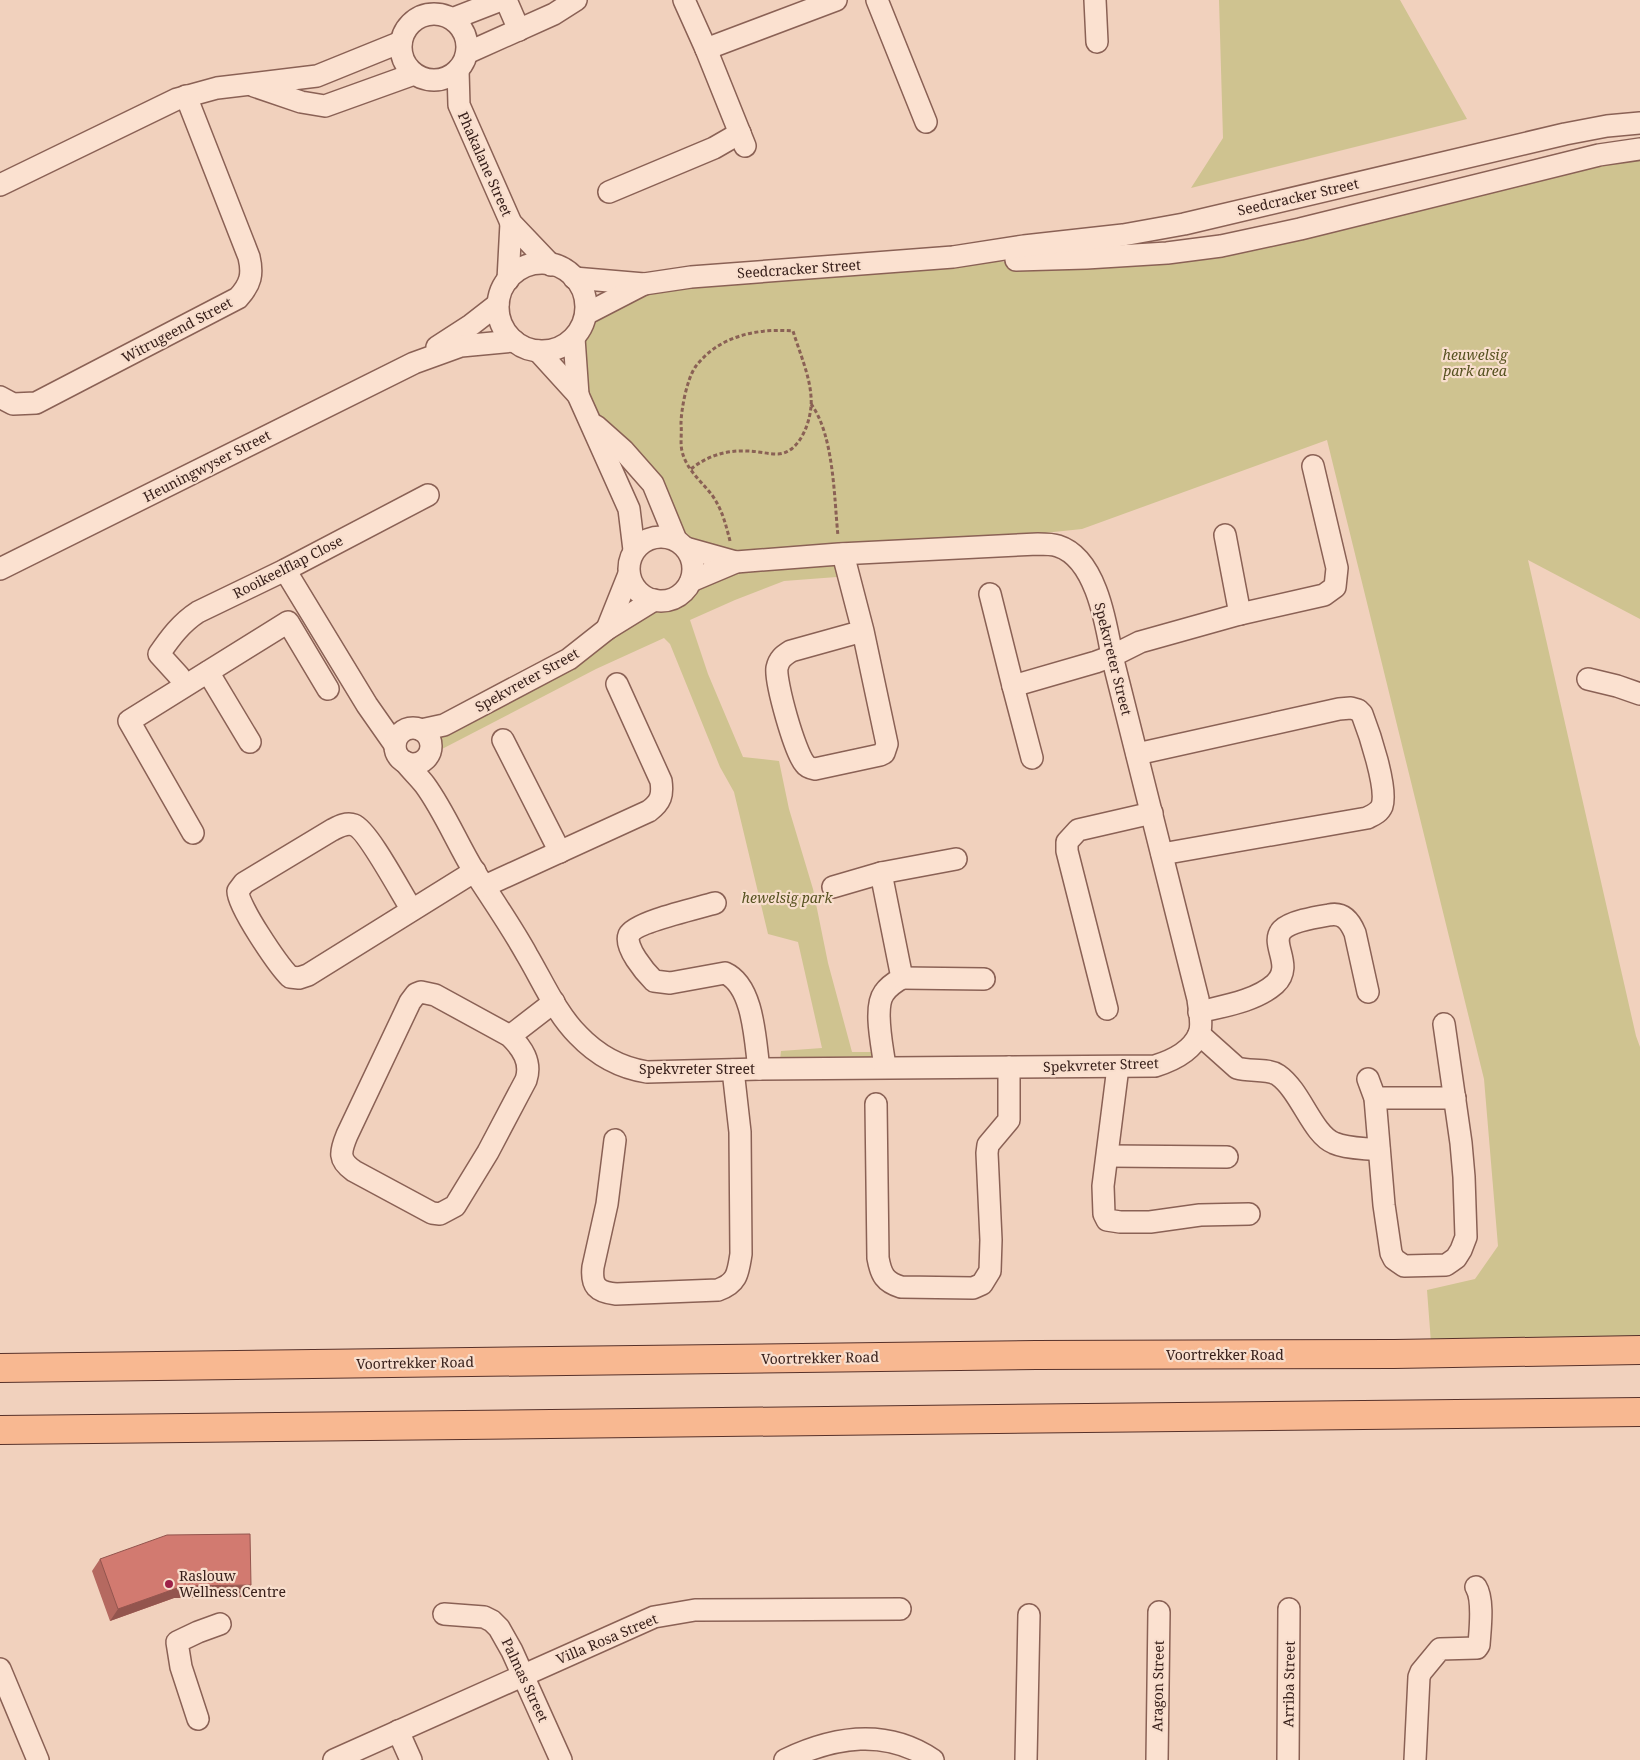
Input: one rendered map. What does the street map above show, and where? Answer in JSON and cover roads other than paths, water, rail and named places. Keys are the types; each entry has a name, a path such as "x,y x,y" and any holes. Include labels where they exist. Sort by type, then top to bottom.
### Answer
{"main road":[{"name":"Voortrekker Road","path":"0,1368 1036,1355 1394,1354 1640,1350"},
{"path":"0,1430 1640,1412"},
{"path":"0,1450 5,1448 123,1442 243,1428"}],"street":[{"path":"452,19 502,0"},
{"path":"506,0 519,30"},
{"path":"462,62 467,43 464,34 452,19 436,14 420,17 408,27 401,42 404,60 408,68 420,77 438,81 449,77 462,62 519,30 554,14 576,0"},
{"path":"609,192 714,148 743,139 684,0"},
{"path":"706,49 836,0"},
{"path":"877,0 926,122"},
{"path":"1095,0 1097,42"},
{"path":"0,185 121,125 186,96 217,88 308,78 401,42"},
{"name":"Phakalane Street","path":"462,62 459,105 511,222 551,265"},
{"path":"344,64 357,94"},
{"path":"249,84 317,106 333,104 357,94 420,77"},
{"name":"Phakalane Street","path":"420,77 459,105"},
{"name":"Witrugeend Street","path":"0,398 13,404 30,404 44,399 238,298 245,291 252,276 249,257 186,96"},
{"name":"Seedcracker Street","path":"574,278 644,284 691,277 953,257 1024,246 1123,235 1184,224 1565,134 1608,126 1640,123"},
{"name":"Seedcracker Street","path":"953,257 1016,260 1086,258 1167,253 1205,248 1300,229 1599,155 1640,149"},
{"name":"Phakalane Street","path":"508,280 511,222"},
{"path":"543,263 551,265 558,266 570,273 580,285 585,297 586,314 574,338 564,346 550,351 538,351 525,348 514,341 505,330 499,315 498,304 501,291 517,271 527,266 543,263"},
{"name":"Seedcracker Street","path":"586,314 644,284"},
{"name":"Heuningwyser Street","path":"414,363 498,304"},
{"path":"574,338 578,395"},
{"name":"Heuningwyser Street","path":"0,569 414,363 461,346 514,341"},
{"path":"538,351 578,395 592,423 629,509 634,550"},
{"path":"592,423 619,446 653,484 678,542 691,558 693,566 690,581 684,591 675,598 663,601 654,600 638,592 629,574 629,562 634,550 642,542 653,537 667,536 678,542"},
{"path":"1012,686 1112,656 1140,642 1240,614 1324,595 1335,587 1337,568 1313,466"},
{"name":"Rooikeelflap Close","path":"184,685 179,676 158,654 180,626 198,612 285,570 428,495"},
{"path":"629,509 678,542"},
{"path":"1225,535 1240,614"},
{"name":"Spekvreter Street","path":"678,542 736,562"},
{"name":"Spekvreter Street","path":"285,570 380,722 413,745 425,785 571,1028 599,1052 620,1066 647,1072 885,1067 1154,1066 1173,1060 1187,1049 1199,1034 1200,1012 1112,656 1104,613 1090,577 1077,559 1058,546 1038,544 841,554 736,562 690,581"},
{"path":"841,554 863,631 887,744 886,749 880,756 814,769 808,768 799,754 784,707 777,675 779,661 791,651 863,631"},
{"name":"Spekvreter Street","path":"607,629 629,574"},
{"path":"990,594 1012,686 1032,758"},
{"name":"Spekvreter Street","path":"413,745 444,725 569,659 607,629 654,600"},
{"path":"193,833 129,721 288,622 328,689"},
{"path":"208,672 250,742"},
{"path":"1588,679 1640,694"},
{"path":"412,910 365,834 353,824 343,825 332,830 244,883 238,891 241,904 277,961 285,972 294,978 308,975 412,910 480,879 560,852 649,811 660,800 662,791 661,781 617,684"},
{"path":"1137,754 1316,713 1351,708 1358,710 1362,714 1381,778 1383,800 1381,808 1378,813 1367,818 1162,854"},
{"path":"503,740 560,852"},
{"path":"1107,1009 1067,851 1067,842 1078,830 1152,813"},
{"path":"833,887 881,873 956,858"},
{"path":"881,873 902,978"},
{"path":"715,903 647,923 630,934 628,944 636,958 654,981 670,983 725,973 736,980 743,989 748,1004 759,1069"},
{"path":"1200,1012 1225,1006 1266,990 1282,974 1284,966 1278,942 1281,931 1308,919 1333,914 1340,915 1351,924 1355,932 1368,992"},
{"path":"885,1067 879,1020 880,1002 884,992 902,978 984,979"},
{"path":"427,992 435,995 510,1036 519,1046 528,1064 526,1080 488,1152 455,1206 440,1214 432,1213 345,1165 341,1153 347,1134 410,1002 416,994 427,992"},
{"path":"510,1036 554,1002"},
{"path":"1444,1024 1455,1098 1464,1177 1466,1237 1456,1258 1446,1265 1404,1266 1394,1260 1391,1253 1372,1088 1455,1098"},
{"path":"1199,1034 1238,1068 1269,1072 1276,1074 1286,1081 1327,1139 1344,1146 1379,1150"},
{"path":"876,1104 878,1258 882,1274 892,1284 901,1287 973,1288 986,1280 990,1271 991,1240 986,1160 988,1146 1009,1120 1009,1067"},
{"path":"1118,1067 1103,1186 1104,1214 1107,1220 1150,1222 1200,1215 1249,1214"},
{"path":"615,1140 607,1204 593,1267 592,1277 594,1285 605,1293 616,1294 718,1290 727,1287 738,1274 741,1254 740,1132 733,1070"},
{"path":"1108,1156 1227,1157"},
{"path":"1415,1760 1419,1677 1440,1649 1477,1648 1479,1645 1480,1592 1476,1587"},
{"name":"Villa Rosa Street","path":"334,1760 654,1617 695,1610 900,1609"},
{"name":"Arriba Street","path":"1288,1760 1290,1609"},
{"name":"Aragon Street","path":"1157,1760 1159,1612"},
{"name":"Palmas Street","path":"444,1614 484,1617 492,1621 504,1634 561,1760"},
{"path":"1026,1760 1029,1615"},
{"path":"198,1719 181,1667 177,1642 220,1624"},
{"path":"0,1669 38,1760"},
{"path":"398,1731 411,1760"},
{"path":"785,1760 832,1744 851,1739 866,1738 899,1744 922,1753 933,1760"}],"place":[{"name":"Raslouw Wellness Centre","path":"169,1584"}],"park label":[{"name":"heuwelsig park area","path":"1475,364"},
{"name":"hewelsig park","path":"787,898"}]}
